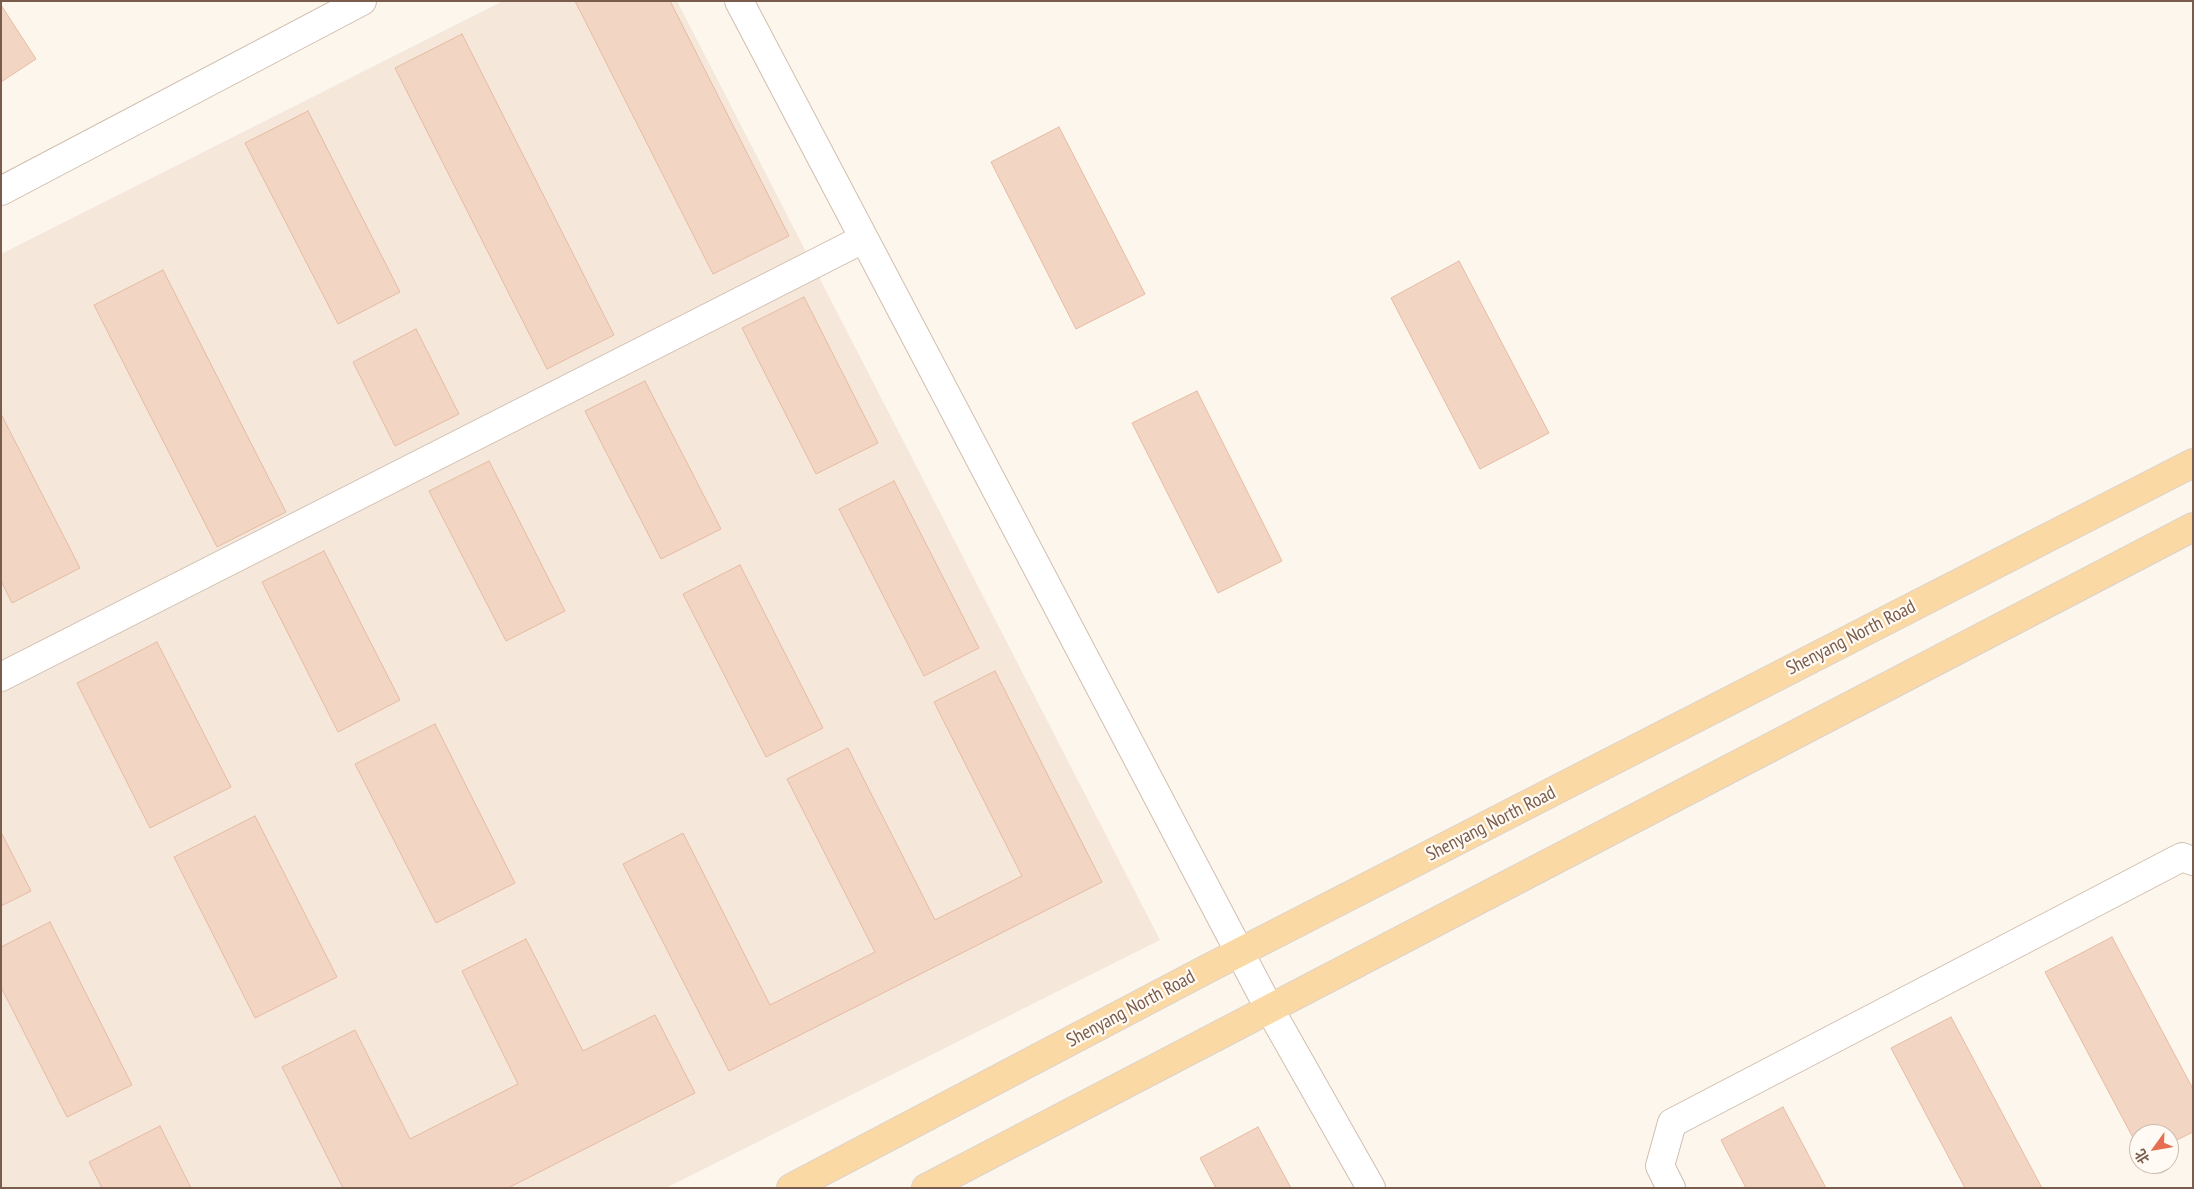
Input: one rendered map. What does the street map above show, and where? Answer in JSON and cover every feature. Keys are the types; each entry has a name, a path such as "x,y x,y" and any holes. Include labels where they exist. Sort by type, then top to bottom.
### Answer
{"main road":[{"name":"Shenyang North Road","path":"791,1188 1240,952 2193,463"},
{"path":"926,1188 2193,527"}],"street":[{"path":"1,190 362,1"},
{"path":"739,1 1269,1008 1371,1188"},
{"path":"1,676 863,239"},
{"path":"1672,1188 1660,1166 1672,1123 2182,857 2193,861"}],"shaded area":[{"path":"503,1 677,1 1160,940 666,1188 1,1188 1,254"}],"building":[{"path":"575,1 670,1 789,236 713,274"},
{"path":"1,5 36,59 1,82"},
{"path":"462,34 614,335 547,369 395,68"},
{"path":"308,111 400,292 338,324 245,143"},
{"path":"1059,127 1145,294 1076,329 991,162"},
{"path":"1459,261 1549,433 1480,469 1391,298"},
{"path":"163,270 286,512 217,547 94,305"},
{"path":"804,297 878,443 816,474 742,328"},
{"path":"416,329 459,414 395,446 353,362"},
{"path":"645,381 721,529 661,559 585,411"},
{"path":"1197,391 1282,561 1218,593 1132,423"},
{"path":"1,414 80,568 12,603 1,581"},
{"path":"489,461 565,611 506,641 429,491"},
{"path":"894,481 979,648 924,676 839,509"},
{"path":"324,551 400,700 338,732 262,582"},
{"path":"740,565 823,728 766,757 683,594"},
{"path":"157,642 231,787 150,828 77,683"},
{"path":"995,671 1102,882 729,1071 623,864 683,833 770,1005 875,952 787,779 848,748 935,920 1022,876 934,702"},
{"path":"435,724 515,883 436,923 355,764"},
{"path":"255,816 337,977 255,1018 174,857"},
{"path":"1,832 31,891 1,906"},
{"path":"50,922 132,1085 67,1117 1,987 1,947"},
{"path":"2112,937 2193,1089 2193,1132 2179,1139 2179,1124 2129,1124 2129,1130 2045,972"},
{"path":"526,939 583,1051 655,1015 695,1093 508,1188 343,1188 282,1067 355,1030 410,1139 518,1084 462,971"},
{"path":"1951,1017 2042,1188 1965,1188 1891,1048"},
{"path":"1783,1107 1826,1188 1746,1188 1721,1140"},
{"path":"160,1126 191,1188 102,1188 89,1162"},
{"path":"1258,1127 1291,1188 1216,1188 1200,1158"}]}
